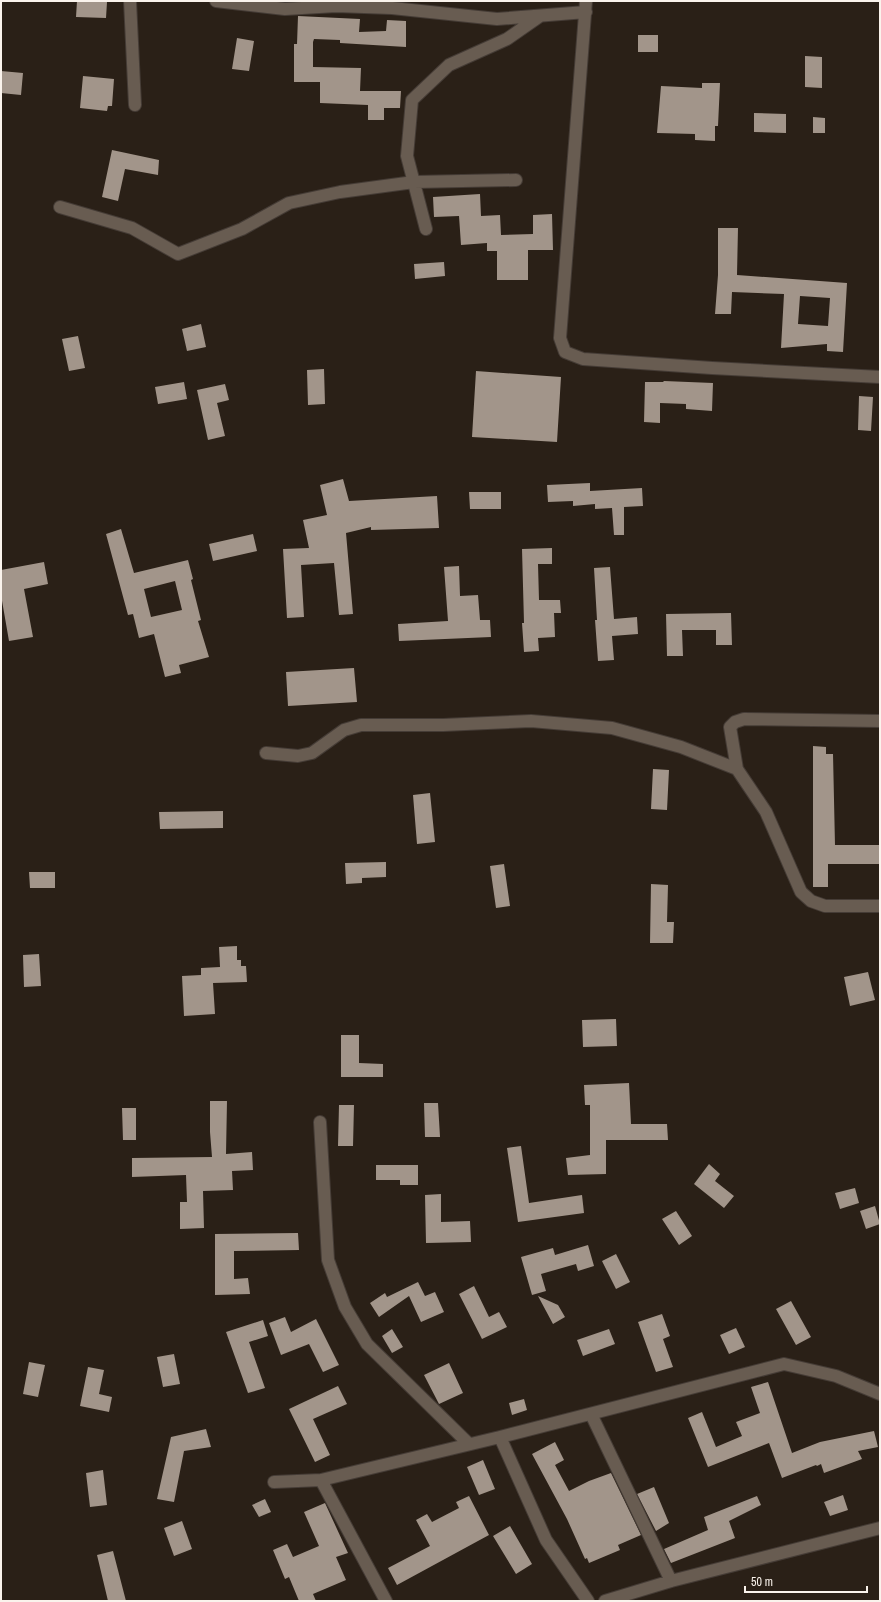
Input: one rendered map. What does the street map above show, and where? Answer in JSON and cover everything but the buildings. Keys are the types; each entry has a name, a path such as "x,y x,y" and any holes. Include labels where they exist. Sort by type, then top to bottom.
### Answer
{"street":[{"path":"130,1 134,105"},
{"path":"216,1 285,9 336,6 392,8 497,19 542,15 586,6 560,338 565,352 582,359 880,377"},
{"path":"426,229 407,156 412,100 449,65 507,39 542,15"},
{"path":"60,207 132,228 178,254 242,229 289,203 340,192 414,182 516,180"},
{"path":"880,722 744,719 735,722 730,727 737,769 766,812 801,892 810,901 825,906 880,906"},
{"path":"266,754 298,756 312,753 344,730 361,725 443,725 531,721 612,728 681,747 737,769"},
{"path":"320,1122 328,1260 345,1307 367,1344 469,1444"},
{"path":"274,1482 321,1480 500,1437 784,1364 836,1376 880,1394"},
{"path":"591,1414 671,1581"},
{"path":"500,1437 546,1540 588,1601"},
{"path":"321,1480 386,1601"},
{"path":"605,1601 671,1581 880,1528"}]}
